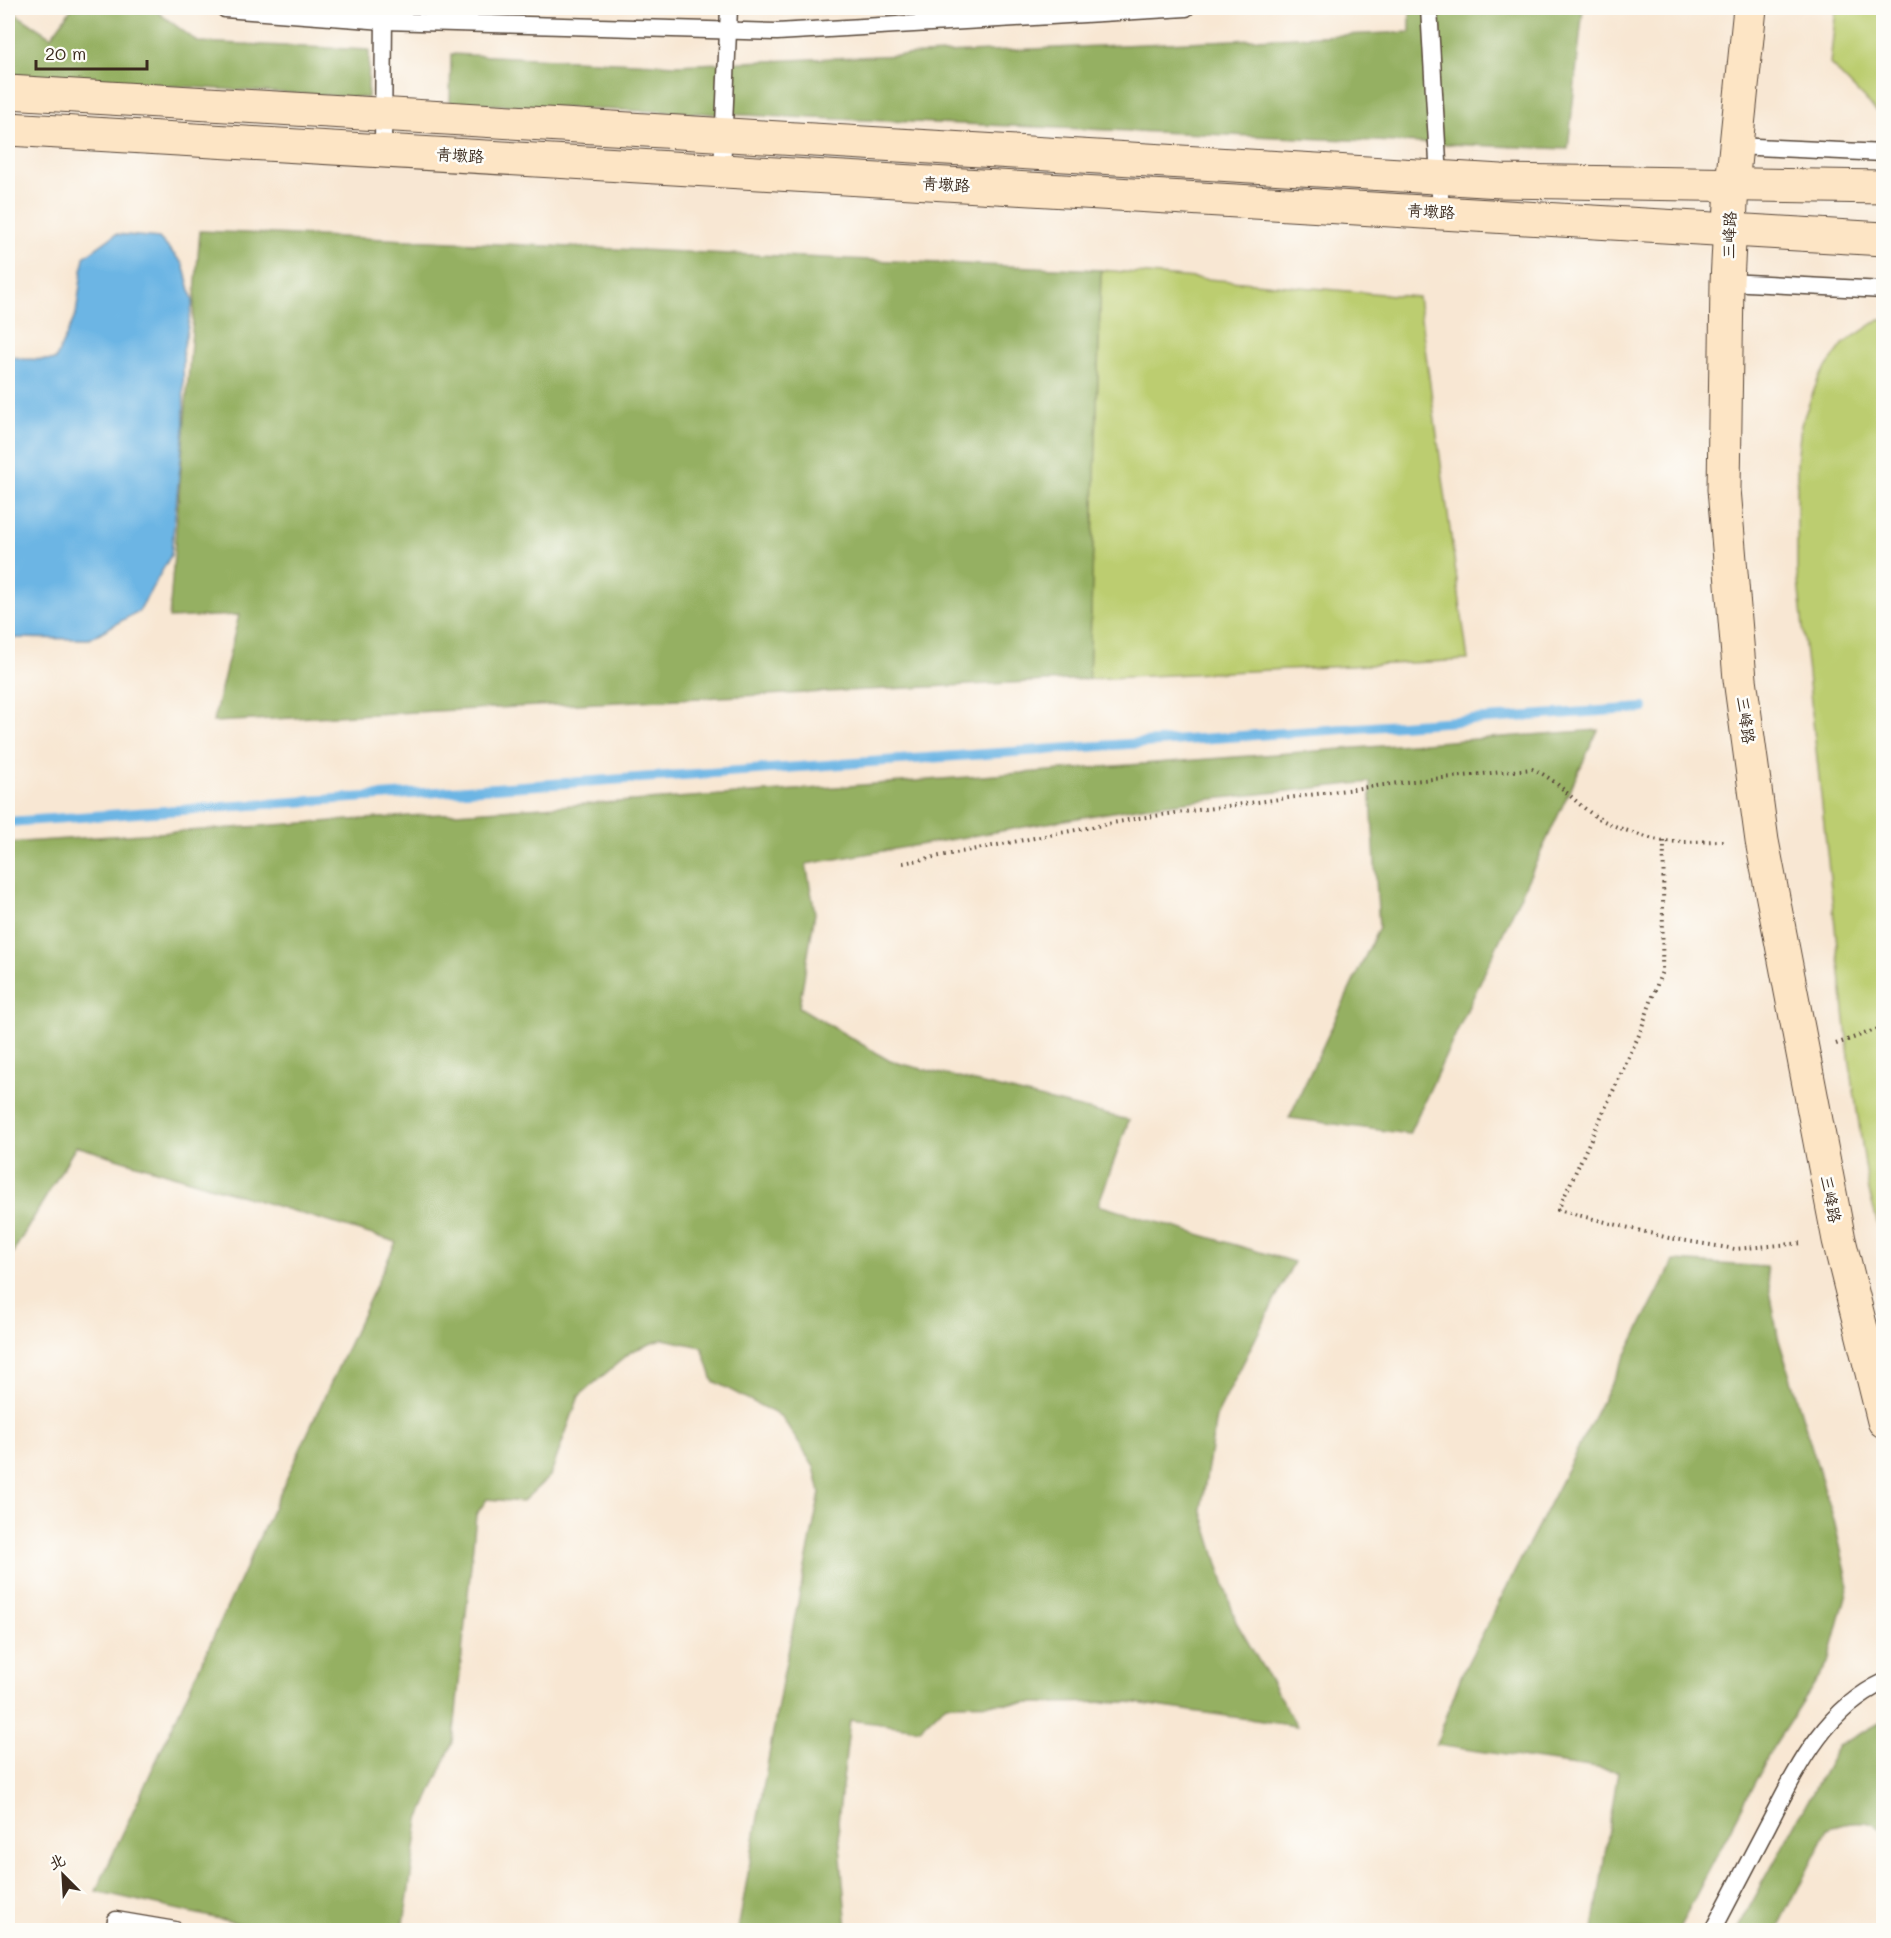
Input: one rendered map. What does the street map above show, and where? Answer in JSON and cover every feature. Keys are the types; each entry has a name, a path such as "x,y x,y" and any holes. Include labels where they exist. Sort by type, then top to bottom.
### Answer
{"main road":[{"name":"三峰路","path":"1750,8 1728,230 1727,282 1724,489 1740,679 1762,841 1839,1240 1884,1421"},
{"path":"8,92 1501,181 1884,186"},
{"name":"青墩路","path":"8,129 1884,239"}],"lane":[{"path":"722,171 729,8"},
{"path":"225,9 777,32 1186,8"},
{"path":"1430,8 1441,212"},
{"path":"383,151 384,14"},
{"path":"1736,146 1884,153"},
{"path":"1727,282 1884,290"},
{"path":"1713,1930 1808,1749 1840,1712 1864,1691 1884,1682"},
{"path":"114,1930 116,1920 174,1930"}],"path":[{"path":"903,863 1139,818 1413,781 1533,769 1551,776 1569,797 1597,817 1664,841 1762,841"},
{"path":"1664,841 1662,971 1639,1035 1558,1210 1669,1238 1735,1249 1839,1240"},
{"path":"1804,1055 1884,1027"}],"green space":[{"path":"72,8 152,8 198,42 369,50 368,98 8,76 8,16 11,11 51,37"},
{"path":"1410,8 1583,8 1568,149 450,103 451,54 677,65 1410,32"},
{"path":"1836,8 1883,8 1883,118 1830,64"},
{"path":"200,231 1101,270 1089,679 213,722 239,615 169,618"},
{"path":"1101,270 1418,297 1468,660 1089,679"},
{"path":"1880,319 1884,319 1883,1244 1869,1191 1849,1057 1797,572 1797,463 1801,425 1819,377 1844,343"},
{"path":"1598,730 1409,1134 1289,1118 1379,927 1370,782 1148,806 806,864 815,913 799,1007 890,1061 1129,1120 1098,1205 1294,1262 1216,1417 1201,1509 1236,1622 1297,1726 1128,1702 946,1704 920,1729 850,1720 838,1821 847,1930 738,1930 782,1682 820,1493 814,1467 782,1417 713,1381 702,1347 663,1339 632,1351 579,1396 550,1476 522,1502 487,1499 476,1515 453,1742 419,1820 403,1930 268,1930 96,1891 396,1242 76,1146 8,1261 8,843 782,791"},
{"path":"1674,1261 1766,1267 1778,1337 1834,1520 1849,1585 1828,1663 1773,1747 1678,1930 1593,1930 1618,1771 1436,1745 1461,1676"},
{"path":"1883,1721 1883,1831 1864,1822 1842,1824 1828,1829 1777,1930 1737,1930 1838,1746"}],"water":[{"path":"116,234 159,238 183,264 193,301 183,351 184,428 171,555 139,611 89,639 8,638 8,355 22,359 55,360 76,314 84,257"}],"waterway":[{"path":"8,822 1644,708"}]}
